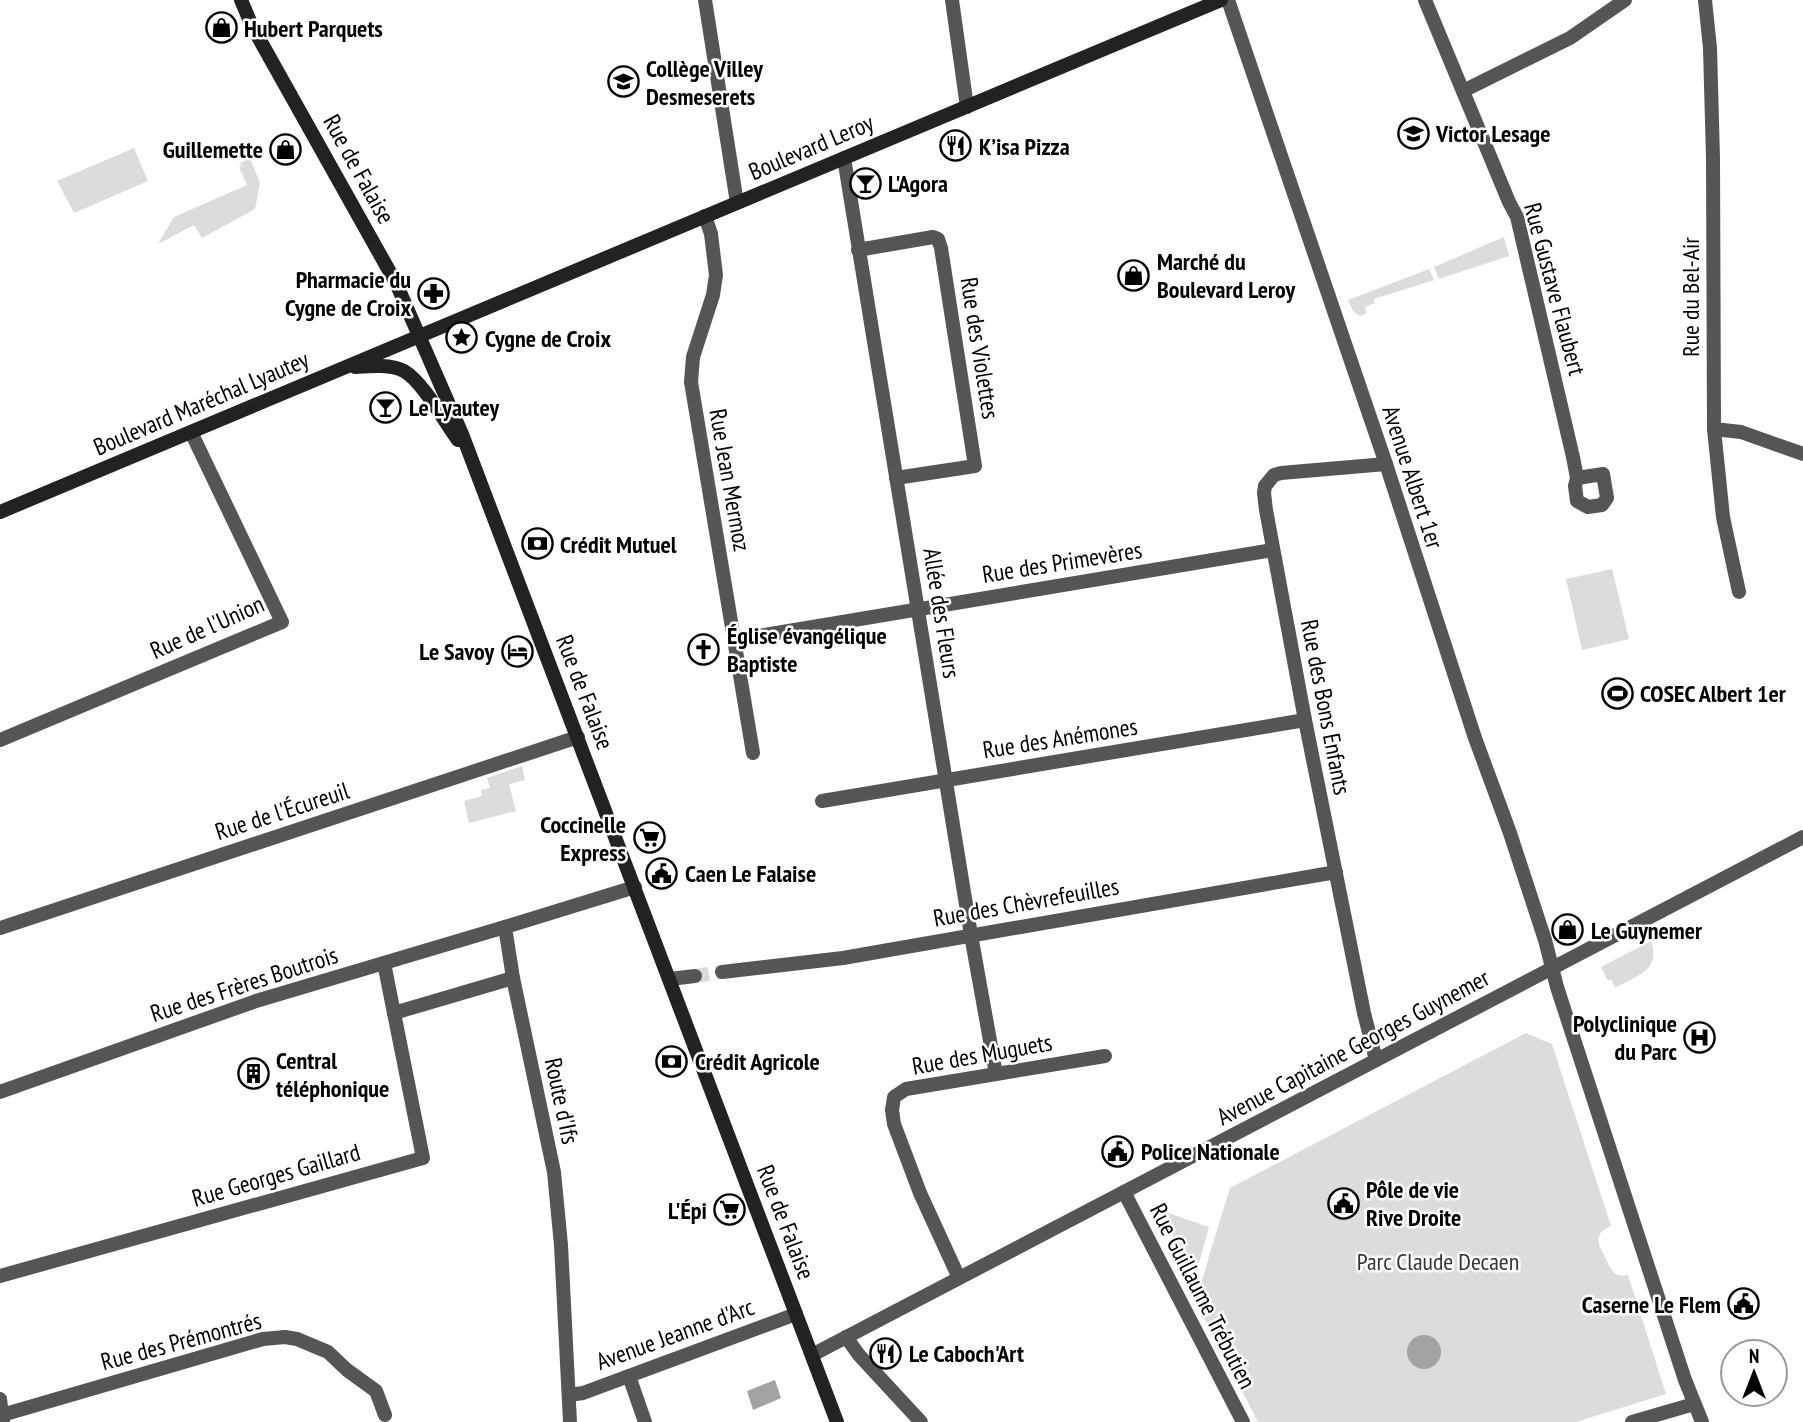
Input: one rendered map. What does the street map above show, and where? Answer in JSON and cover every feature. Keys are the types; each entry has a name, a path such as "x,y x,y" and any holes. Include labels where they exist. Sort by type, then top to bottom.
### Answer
{"main road":[{"name":"Rue de Falaise","path":"241,0 252,26 396,283 474,464 837,1422"},
{"name":"Boulevard Leroy","path":"419,336 1221,0"},
{"name":"Boulevard Maréchal Lyautey","path":"0,512 419,336"},
{"path":"329,374 357,367 380,366 402,370 417,381 474,464"}],"street":[{"path":"705,0 737,203"},
{"path":"951,0 967,107"},
{"name":"Avenue Albert 1er","path":"1228,0 1386,464 1475,738 1510,832 1639,1240 1702,1422"},
{"name":"Rue Gustave Flaubert","path":"1425,0 1517,217 1577,478"},
{"path":"1463,91 1570,38 1625,0"},
{"name":"Rue du Bel-Air","path":"1705,0 1710,48 1713,158 1714,429 1723,517 1739,592"},
{"name":"Allée des Fleurs","path":"844,158 996,1074"},
{"name":"Rue Jean Mermoz","path":"705,216 711,234 716,275 713,295 693,357 691,383 753,753"},
{"name":"Rue des Violettes","path":"858,250 933,237 938,239 941,248 975,466 896,478"},
{"path":"1714,429 1741,432 1803,454"},
{"name":"Rue de l'Union","path":"0,740 282,622 191,432"},
{"name":"Rue des Bons Enfants","path":"1376,1060 1305,720 1264,494 1265,486 1274,475 1386,464"},
{"name":"Rue des Primevères","path":"734,640 1273,550"},
{"name":"Rue des Anémones","path":"822,801 1305,720"},
{"name":"Rue de l'Écureuil","path":"0,928 578,737"},
{"name":"Avenue Capitaine Georges Guynemer","path":"812,1355 1803,836"},
{"name":"Rue des Chèvrefeuilles","path":"722,972 843,957 1336,872"},
{"path":"505,927 635,887"},
{"name":"Rue des Frères Boutrois","path":"0,1091 256,1001 505,927"},
{"name":"Route d'Ifs","path":"505,927 513,978 554,1172 561,1245 570,1422"},
{"name":"Rue Georges Gaillard","path":"0,1276 423,1158 384,963"},
{"path":"670,979 695,976"},
{"path":"394,1013 513,978"},
{"name":"Rue des Muguets","path":"959,1278 920,1193 894,1124 894,1097 906,1089 1105,1056"},
{"name":"Rue Guillaume Trébutien","path":"1124,1192 1243,1422"},
{"name":"Avenue Jeanne d'Arc","path":"569,1395 583,1393 796,1314"},
{"name":"Rue des Prémontrés","path":"3,1418 264,1339 285,1337 302,1340 328,1352 376,1391 385,1415"},
{"path":"846,1337 859,1355 921,1422"},
{"path":"629,1376 645,1422"},
{"path":"0,1399 3,1418"},
{"path":"1632,1422 1694,1404"}],"green space":[{"path":"134,148 148,181 74,213 57,181"},
{"path":"250,158 260,183 255,209 202,238 194,225 158,244 174,217 247,185 239,167 240,163"},
{"path":"1504,237 1509,256 1439,279 1434,267"},
{"path":"1429,269 1434,280 1374,299 1375,303 1365,307 1367,313 1360,316 1353,311 1348,300"},
{"path":"1612,569 1629,639 1582,650 1566,579"},
{"path":"522,766 525,780 509,784 516,811 469,823 464,801 482,796 481,790 490,788 487,778"},
{"path":"1651,941 1653,959 1650,966 1615,988 1601,967"},
{"name":"Parc Claude Decaen","path":"1526,1033 1552,1044 1611,1226 1601,1232 1599,1244 1613,1271 1619,1275 1628,1275 1666,1394 1576,1422 1258,1422 1196,1303 1230,1188"},
{"path":"1168,1213 1209,1227 1196,1273 1192,1274 1164,1216"}],"shaded area":[{"path":"1424,1335 1436,1340 1441,1352 1436,1364 1424,1369 1412,1364 1407,1352 1412,1340"},
{"path":"775,1380 781,1398 753,1410 747,1391"}],"tunnel":[{"path":"695,976 722,972"}],"place":[{"name":"Hubert Parquets","path":"221,28"},
{"name":"Collège Villey Desmeserets","path":"623,82"},
{"name":"Victor Lesage","path":"1413,133"},
{"name":"K’isa Pizza","path":"956,146"},
{"name":"Guillemette","path":"286,149"},
{"name":"L'Agora","path":"865,183"},
{"name":"Marché du Boulevard Leroy","path":"1134,275"},
{"name":"Pharmacie du Cygne de Croix","path":"434,293"},
{"name":"Cygne de Croix","path":"462,338"},
{"name":"Le Lyautey","path":"386,407"},
{"name":"Crédit Mutuel","path":"537,544"},
{"name":"Église évangélique Baptiste","path":"704,649"},
{"name":"Le Savoy","path":"517,651"},
{"name":"COSEC Albert 1er","path":"1617,693"},
{"name":"Coccinelle Express","path":"649,838"},
{"name":"Caen Le Falaise","path":"662,873"},
{"name":"Le Guynemer","path":"1568,930"},
{"name":"Polyclinique du Parc","path":"1700,1037"},
{"name":"Crédit Agricole","path":"672,1061"},
{"name":"Central téléphonique","path":"253,1074"},
{"name":"Police Nationale","path":"1118,1151"},
{"name":"Pôle de vie Rive Droite","path":"1343,1203"},
{"name":"L'Épi","path":"730,1210"},
{"name":"Caserne Le Flem","path":"1744,1304"},
{"name":"Le Caboch'Art","path":"886,1353"}]}
